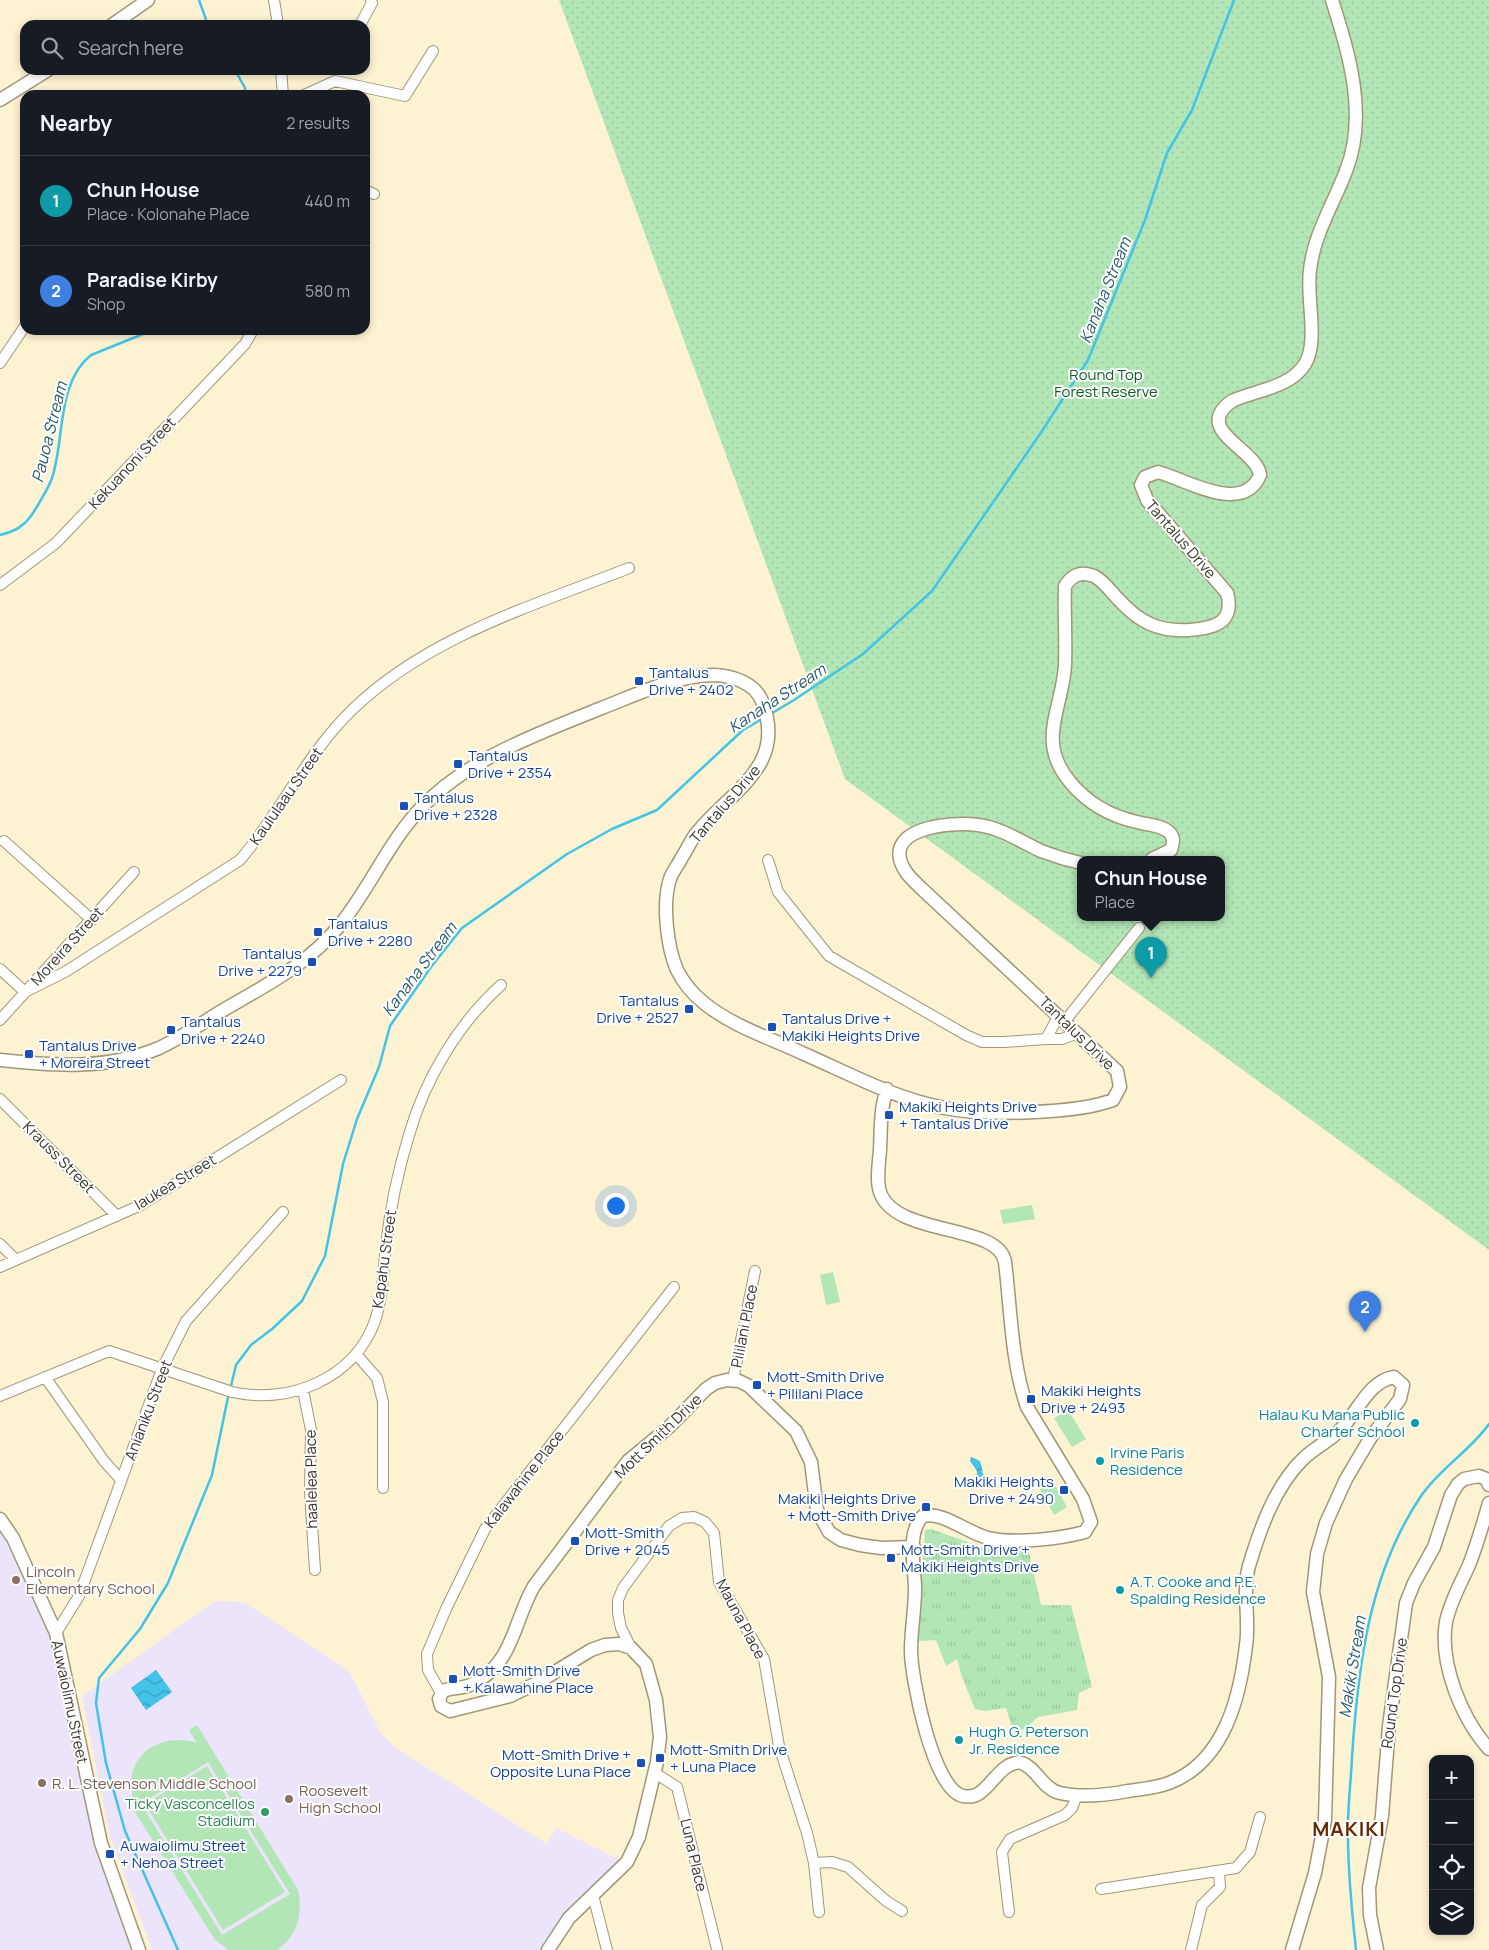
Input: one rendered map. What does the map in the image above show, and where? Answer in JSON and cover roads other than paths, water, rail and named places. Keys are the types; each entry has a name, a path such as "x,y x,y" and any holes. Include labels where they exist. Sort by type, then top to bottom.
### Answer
{"street":[{"path":"119,20 148,0"},
{"path":"274,0 277,20"},
{"path":"364,20 372,3 371,0"},
{"name":"Tantalus Drive","path":"1158,856 1171,850 1173,839 1171,834 1160,827 1112,814 1093,805 1068,780 1054,752 1053,719 1065,668 1065,586 1070,578 1078,574 1094,576 1134,615 1149,625 1166,630 1207,627 1222,622 1226,617 1230,601 1227,593 1147,500 1141,486 1145,477 1158,472 1213,493 1237,493 1253,486 1260,475 1260,468 1252,458 1225,436 1220,424 1220,414 1232,401 1290,379 1299,372 1311,351 1308,294 1313,252 1321,228 1347,170 1355,122 1356,90 1332,0"},
{"path":"316,90 335,82 405,96 433,51"},
{"path":"0,100 40,75"},
{"path":"281,75 283,90"},
{"path":"0,363 20,333"},
{"name":"Kekuanoni Street","path":"0,585 56,544 245,344 250,335"},
{"name":"Kaululaau Street","path":"25,992 66,972 240,860 258,839 313,754 353,709 402,670 463,634 628,568"},
{"name":"Tantalus Drive","path":"0,1060 51,1065 91,1065 136,1056 183,1036 282,978 322,945 344,921 362,896 416,814 455,779 484,760 527,740 652,688 687,678 716,675 734,678 754,689 760,696 766,716 767,742 758,769 696,835 670,879 665,924 678,971 689,988 705,1004 743,1027 887,1090 944,1108 967,1111 1067,1110 1113,1100 1120,1087 1117,1071 1078,1032 912,878 903,865 901,852 904,841 912,834 944,824 963,824 998,829 1043,852 1077,862"},
{"path":"4,841 92,920"},
{"path":"768,860 778,892 829,956 966,1035 982,1042 1032,1041 1046,1038 1062,1040 1078,1032"},
{"name":"Moreira Street","path":"0,1020 134,872"},
{"path":"1046,1038 1139,928"},
{"path":"0,969 25,992"},
{"name":"Kapahu Street","path":"0,1396 109,1351 242,1394 263,1396 303,1390 330,1376 356,1354 370,1332 377,1312 392,1204 415,1116 428,1084 458,1035 485,1001 501,985"},
{"name":"Iaukea Street","path":"0,1267 140,1205 342,1080"},
{"path":"887,1090 881,1116 879,1181 883,1198 892,1208 907,1217 921,1223 975,1237 996,1246 1002,1253 1005,1258 1017,1369 1027,1407 1083,1499 1091,1522 1085,1532 1077,1534 1000,1540 973,1533 942,1517 923,1516 915,1527 915,1592 911,1650 914,1684 924,1725 946,1782 959,1795 971,1797 981,1791 1008,1766 1019,1762 1033,1768 1044,1783 1057,1793 1077,1795 1126,1792 1169,1783 1188,1773 1210,1753 1225,1729 1241,1678 1248,1630 1249,1568 1276,1496 1296,1466 1348,1423 1379,1382 1394,1377 1401,1380 1403,1384 1403,1392 1371,1437 1346,1479 1326,1523 1317,1554 1312,1592 1329,1677 1326,1820 1315,1873 1292,1950"},
{"name":"Krauss Street","path":"0,1099 117,1216"},
{"name":"Anianiku Street","path":"56,1633 79,1596 162,1369 186,1320 283,1212"},
{"path":"0,1244 16,1260"},
{"name":"Pililani Place","path":"733,1380 755,1271"},
{"name":"Kalawahine Place","path":"441,1693 428,1670 427,1654 446,1609 485,1529 674,1287"},
{"path":"356,1354 377,1378 383,1402 384,1488"},
{"path":"45,1377 104,1461 121,1480"},
{"path":"733,1380 744,1383 754,1390 781,1414 801,1439 812,1468 817,1510 829,1532 841,1540 860,1545 881,1548 914,1548"},
{"name":"Mott Smith Drive","path":"441,1693 446,1689 472,1684 499,1662 515,1637 527,1599 534,1586 628,1461 675,1422 706,1389 721,1381 733,1380"},
{"name":"haalelea Place","path":"303,1390 311,1430 310,1492 314,1570"},
{"name":"Round Top Drive","path":"1377,1950 1370,1915 1369,1888 1382,1816 1389,1726 1406,1603 1414,1583 1431,1554 1451,1494 1458,1484 1464,1479 1479,1476 1486,1479 1489,1485"},
{"path":"1489,1503 1470,1562 1446,1622 1446,1636 1453,1683 1462,1710 1489,1749"},
{"name":"Mauna Place","path":"631,1648 621,1628 618,1613 618,1600 623,1588 669,1526 682,1518 694,1517 705,1522 714,1534 719,1582 764,1659 779,1746 807,1833 814,1863 819,1912"},
{"name":"Auwaiolimu Street","path":"0,1520 13,1538 56,1633 101,1843 139,1950"},
{"path":"441,1693 439,1703 443,1708 450,1710 501,1700 528,1688 598,1647 618,1644 631,1648 646,1664 656,1700 660,1737 655,1773 636,1846 621,1869 569,1918 548,1950"},
{"name":"Luna Place","path":"655,1773 677,1787 717,1949"},
{"path":"1008,1912 1002,1852 1010,1839 1065,1815 1072,1808 1077,1795"},
{"path":"1101,1889 1236,1868 1250,1852 1260,1817"},
{"path":"814,1863 832,1862 848,1868 885,1900 902,1911"},
{"path":"1191,1950 1202,1905 1220,1887 1219,1872"},
{"path":"593,1895 607,1950"}],"water":[{"path":"971,1457 980,1461 983,1472 981,1471 992,1485 988,1488 982,1487 977,1482 977,1471 970,1461"},
{"path":"156,1670 172,1692 146,1710 131,1688"}],"waterway":[{"name":"Pauoa Stream","path":"199,0 206,20"},
{"name":"Kanaha Stream","path":"769,715 863,654 932,591 1040,434 1088,360 1145,220 1167,153 1192,110 1234,0"},
{"name":"Pauoa Stream","path":"238,75 245,90"},
{"name":"Pauoa Stream","path":"0,535 17,529 31,517 49,485 56,463 67,396 72,381 80,367 91,355 141,335"},
{"name":"Kanaha Stream","path":"231,1386 236,1365 251,1345 272,1329 302,1301 325,1256 343,1164 357,1119 379,1067 390,1026 431,967 462,928 567,854 612,829 657,810 743,730 762,719"},
{"name":"Kanaha Stream","path":"178,1950 125,1831 106,1763 96,1703 99,1678 140,1629 168,1583 212,1475 228,1397"},
{"name":"Makiki Stream","path":"1356,1950 1349,1879 1348,1816 1358,1689 1369,1621 1389,1556 1403,1526 1421,1496 1489,1424"}],"place":[{"name":"Tantalus Drive + 2402","path":"639,681"},
{"name":"Tantalus Drive + 2354","path":"458,764"},
{"name":"Tantalus Drive + 2328","path":"404,806"},
{"name":"Tantalus Drive + 2280","path":"318,932"},
{"name":"Tantalus Drive + 2279","path":"312,962"},
{"name":"Chun House","path":"1151,978"},
{"name":"Tantalus Drive + 2527","path":"689,1009"},
{"name":"Tantalus Drive + Makiki Heights Drive","path":"772,1027"},
{"name":"Tantalus Drive + 2240","path":"171,1030"},
{"name":"Tantalus Drive + Moreira Street","path":"29,1054"},
{"name":"Makiki Heights Drive + Tantalus Drive","path":"889,1115"},
{"name":"Paradise Kirby","path":"1365,1332"},
{"name":"Mott-Smith Drive + Pililani Place","path":"757,1385"},
{"name":"Makiki Heights Drive + 2493","path":"1031,1399"},
{"name":"Halau Ku Mana Public Charter School","path":"1415,1423"},
{"name":"Irvine Paris Residence","path":"1100,1461"},
{"name":"Makiki Heights Drive + 2490","path":"1064,1490"},
{"name":"Makiki Heights Drive + Mott-Smith Drive","path":"926,1507"},
{"name":"Mott-Smith Drive + 2045","path":"575,1541"},
{"name":"Mott-Smith Drive + Makiki Heights Drive","path":"891,1558"},
{"name":"Lincoln Elementary School","path":"16,1580"},
{"name":"A.T. Cooke and P.E. Spalding Residence","path":"1120,1590"},
{"name":"Mott-Smith Drive + Kalawahine Place","path":"453,1679"},
{"name":"Hugh G. Peterson Jr. Residence","path":"959,1740"},
{"name":"Mott-Smith Drive + Luna Place","path":"660,1758"},
{"name":"Mott-Smith Drive + Opposite Luna Place","path":"641,1763"},
{"name":"R. L. Stevenson Middle School","path":"42,1783"},
{"name":"Roosevelt High School","path":"289,1799"},
{"name":"Ticky Vasconcellos Stadium","path":"265,1812"},
{"name":"Auwaiolimu Street + Nehoa Street","path":"110,1854"}],"district":[{"name":"MAKIKI","path":"1349,1828"}],"park label":[{"name":"Round Top Forest Reserve","path":"1106,382"}]}
